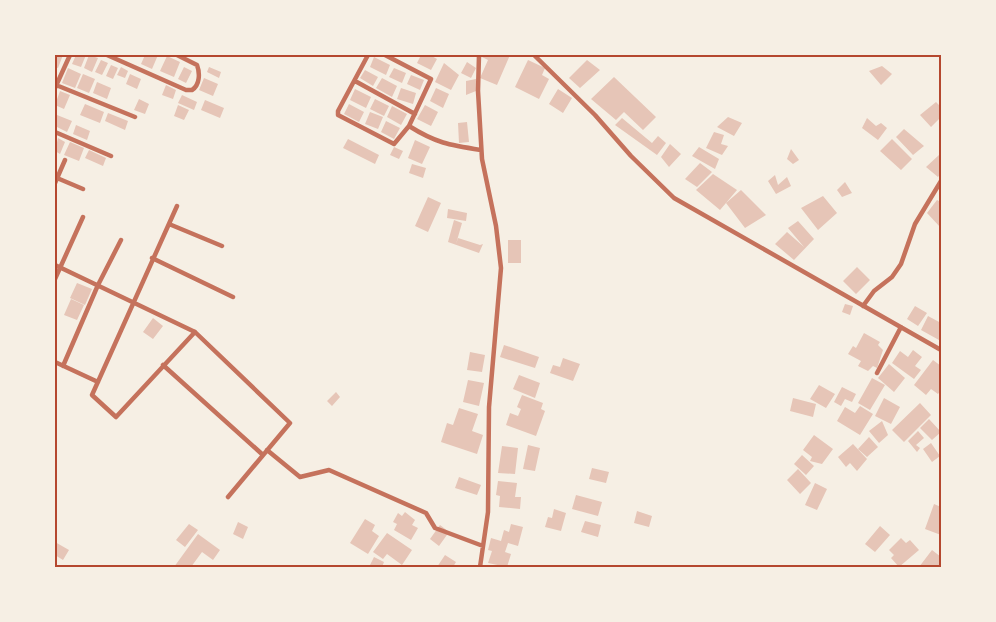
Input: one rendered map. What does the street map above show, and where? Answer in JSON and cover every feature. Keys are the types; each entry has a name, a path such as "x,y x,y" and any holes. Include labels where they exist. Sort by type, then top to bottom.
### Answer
{"street":[{"path":"70,55 56,86 135,117"},
{"path":"107,55 186,90 192,90 197,84 199,71 197,65 177,55"},
{"path":"368,55 338,111 339,116 394,144 409,126 431,82 430,76 385,55"},
{"path":"479,55 478,91 481,150 501,268 489,407 488,512 480,567"},
{"path":"534,55 595,115 631,156 674,198 941,350"},
{"path":"355,81 415,114"},
{"path":"409,126 431,140 481,150"},
{"path":"55,132 111,156"},
{"path":"65,160 56,181 83,189"},
{"path":"863,306 874,291 892,277 901,264 914,224 941,181"},
{"path":"177,206 92,395 116,417 194,332"},
{"path":"55,279 83,217"},
{"path":"169,224 222,246"},
{"path":"63,366 98,285 121,240"},
{"path":"152,258 233,297"},
{"path":"55,265 134,301 194,332 290,423 228,497"},
{"path":"877,373 901,327"},
{"path":"55,362 98,382"},
{"path":"163,365 263,455"},
{"path":"268,450 300,477 329,470 426,513 435,528 483,546"}],"building":[{"path":"55,55 63,55 58,68 55,67"},
{"path":"76,55 86,55 81,67 72,64"},
{"path":"89,55 98,58 92,72 84,68"},
{"path":"145,55 158,55 152,69 141,64"},
{"path":"421,55 430,55 437,59 431,70 417,63"},
{"path":"483,55 510,55 497,85 480,78 488,60 482,57"},
{"path":"167,56 180,62 174,77 160,71"},
{"path":"374,57 390,65 386,75 370,67"},
{"path":"101,60 108,63 102,75 95,72"},
{"path":"528,60 545,68 542,75 549,79 539,99 515,87"},
{"path":"587,60 600,70 580,88 569,78"},
{"path":"467,62 476,68 471,78 461,73"},
{"path":"444,63 459,75 451,90 435,82"},
{"path":"111,65 118,68 113,79 106,76"},
{"path":"882,66 892,74 881,85 869,71"},
{"path":"121,67 128,71 125,78 117,75"},
{"path":"184,67 192,71 186,83 178,79"},
{"path":"209,67 221,72 219,78 207,72"},
{"path":"68,68 81,74 75,88 62,83"},
{"path":"394,68 406,73 402,83 389,77"},
{"path":"365,70 378,77 373,86 360,78"},
{"path":"83,74 95,79 89,93 77,88"},
{"path":"130,74 141,79 137,89 126,84"},
{"path":"411,75 424,80 420,90 407,84"},
{"path":"614,77 656,117 643,130 624,112 616,120 591,99"},
{"path":"204,78 218,84 213,96 199,90"},
{"path":"382,78 397,86 392,97 376,88"},
{"path":"476,79 476,91 466,95 466,81"},
{"path":"97,82 111,88 107,99 93,93"},
{"path":"166,85 176,90 173,99 162,95"},
{"path":"401,88 416,93 413,104 397,99"},
{"path":"436,88 449,94 443,108 430,101"},
{"path":"355,89 371,97 366,108 350,100"},
{"path":"558,89 572,98 563,113 549,104"},
{"path":"60,91 70,95 64,109 55,105"},
{"path":"182,95 197,102 194,110 178,103"},
{"path":"139,99 149,104 145,114 134,110"},
{"path":"375,99 389,106 384,116 370,109"},
{"path":"205,100 224,108 220,118 201,110"},
{"path":"936,102 941,107 941,117 931,127 920,115"},
{"path":"85,104 104,112 100,123 80,115"},
{"path":"349,104 364,112 359,122 344,114"},
{"path":"178,105 189,110 184,120 174,116"},
{"path":"425,105 438,112 431,126 417,119"},
{"path":"392,106 407,114 401,125 387,117"},
{"path":"370,112 383,117 378,129 365,124"},
{"path":"108,113 128,121 125,130 105,121"},
{"path":"57,115 72,121 67,132 55,126"},
{"path":"728,117 742,123 734,136 717,127"},
{"path":"622,118 652,143 658,136 666,143 657,155 615,125"},
{"path":"867,118 876,126 881,123 887,128 878,140 862,128"},
{"path":"386,121 400,128 394,139 381,132"},
{"path":"467,122 469,142 459,143 458,123"},
{"path":"76,125 90,131 87,140 73,134"},
{"path":"904,129 924,146 913,155 896,137"},
{"path":"714,132 724,135 721,144 728,146 722,155 706,148"},
{"path":"58,138 65,142 60,154 55,151"},
{"path":"348,139 379,155 375,164 343,148"},
{"path":"892,139 912,159 901,170 880,151"},
{"path":"415,140 430,147 422,164 408,158"},
{"path":"70,142 84,148 79,161 64,155"},
{"path":"670,144 681,154 669,167 661,157"},
{"path":"394,147 403,151 399,159 390,155"},
{"path":"699,147 719,159 715,169 692,156"},
{"path":"791,149 799,160 793,164 787,159"},
{"path":"89,150 106,158 103,166 85,158"},
{"path":"939,155 941,173 938,177 926,167"},
{"path":"700,163 712,172 697,187 685,179"},
{"path":"412,164 426,168 423,178 409,173"},
{"path":"713,174 737,190 720,210 696,190"},
{"path":"775,175 778,185 787,177 791,186 776,194 768,181"},
{"path":"845,182 852,193 842,197 837,190"},
{"path":"741,190 766,215 745,228 726,203"},
{"path":"823,196 837,213 818,230 801,208"},
{"path":"428,197 441,203 428,232 415,226"},
{"path":"937,200 941,202 940,227 927,213"},
{"path":"448,209 467,213 466,221 447,218"},
{"path":"454,220 462,223 456,244 458,238 480,245 483,244 479,253 448,242"},
{"path":"798,221 814,239 794,260 775,244 787,232 804,247 788,228"},
{"path":"508,240 521,240 521,263 508,263"},
{"path":"857,267 870,280 856,294 843,281"},
{"path":"77,283 92,289 85,305 70,298"},
{"path":"71,299 84,305 77,320 64,315"},
{"path":"845,304 853,306 850,315 842,312"},
{"path":"915,306 927,313 918,326 907,319"},
{"path":"928,316 941,323 939,340 921,330"},
{"path":"153,318 163,326 153,339 143,332"},
{"path":"864,333 880,342 878,345 883,350 877,368 873,366 868,371 858,366 861,361 848,354 853,346 856,348"},
{"path":"504,345 539,357 535,368 500,357"},
{"path":"913,350 922,357 915,366 921,370 914,379 892,363 900,351 908,357"},
{"path":"470,352 485,355 482,372 467,370"},
{"path":"563,358 580,364 573,381 550,373 553,365 560,367"},
{"path":"933,360 941,366 941,390 938,394 931,389 926,395 914,385"},
{"path":"889,364 905,378 894,392 878,378"},
{"path":"519,375 540,383 535,398 513,389"},
{"path":"872,378 885,385 870,410 858,403"},
{"path":"468,380 484,383 479,406 463,402"},
{"path":"819,385 835,394 826,408 810,399"},
{"path":"842,387 856,394 852,402 845,399 841,406 834,402"},
{"path":"336,392 340,397 332,406 327,401"},
{"path":"522,395 543,403 541,409 545,411 536,436 506,425 510,413 518,416 521,409 517,407"},
{"path":"793,398 816,404 813,417 790,411"},
{"path":"884,398 900,407 891,424 875,416"},
{"path":"920,403 931,415 904,442 892,430"},
{"path":"860,406 873,414 860,435 837,421 845,407 855,413"},
{"path":"459,408 478,414 472,431 483,435 477,454 441,442 447,423 453,425"},
{"path":"929,419 941,432 932,440 920,428"},
{"path":"882,421 888,435 879,443 869,431"},
{"path":"918,431 924,438 916,445 920,448 917,452 908,441"},
{"path":"814,435 833,449 822,464 810,461 812,457 803,450"},
{"path":"869,437 878,447 867,457 858,449"},
{"path":"931,443 940,456 932,462 923,449"},
{"path":"853,444 867,459 857,471 850,463 846,467 838,457"},
{"path":"528,445 540,448 535,471 523,469"},
{"path":"502,446 518,448 515,474 498,473"},
{"path":"802,455 814,466 806,475 794,464"},
{"path":"592,468 609,472 606,483 589,479"},
{"path":"798,469 811,483 800,494 787,480"},
{"path":"459,477 481,485 477,495 455,488"},
{"path":"498,481 517,483 515,497 521,497 520,509 499,507 500,496 496,495"},
{"path":"815,483 827,489 817,510 805,505"},
{"path":"576,495 602,502 598,516 572,509"},
{"path":"934,504 941,507 941,535 925,529"},
{"path":"554,509 566,513 561,531 545,527 548,517 552,518"},
{"path":"637,511 652,516 649,527 634,523"},
{"path":"405,512 415,520 412,525 418,528 411,540 394,530 397,524 393,522 398,513 402,516"},
{"path":"365,519 375,525 372,531 379,536 368,554 350,543"},
{"path":"585,521 601,525 598,537 581,532"},
{"path":"238,522 248,527 243,539 233,534"},
{"path":"189,524 198,530 185,547 176,540"},
{"path":"511,524 523,527 518,546 508,543 505,552 511,554 507,567 488,563 492,551 488,550 491,538 501,541 504,530 509,532"},
{"path":"440,525 449,532 439,546 430,539"},
{"path":"880,526 890,535 875,552 865,544"},
{"path":"387,533 412,550 402,565 387,554 383,559 373,552"},
{"path":"198,534 220,550 213,560 202,552 191,567 174,567"},
{"path":"901,538 906,543 910,540 919,550 899,567 891,558 894,555 889,550"},
{"path":"55,542 69,550 63,560 55,555"},
{"path":"932,550 941,557 941,567 919,567"},
{"path":"445,555 456,562 453,567 437,567"},
{"path":"374,557 384,562 382,567 369,567"}]}
